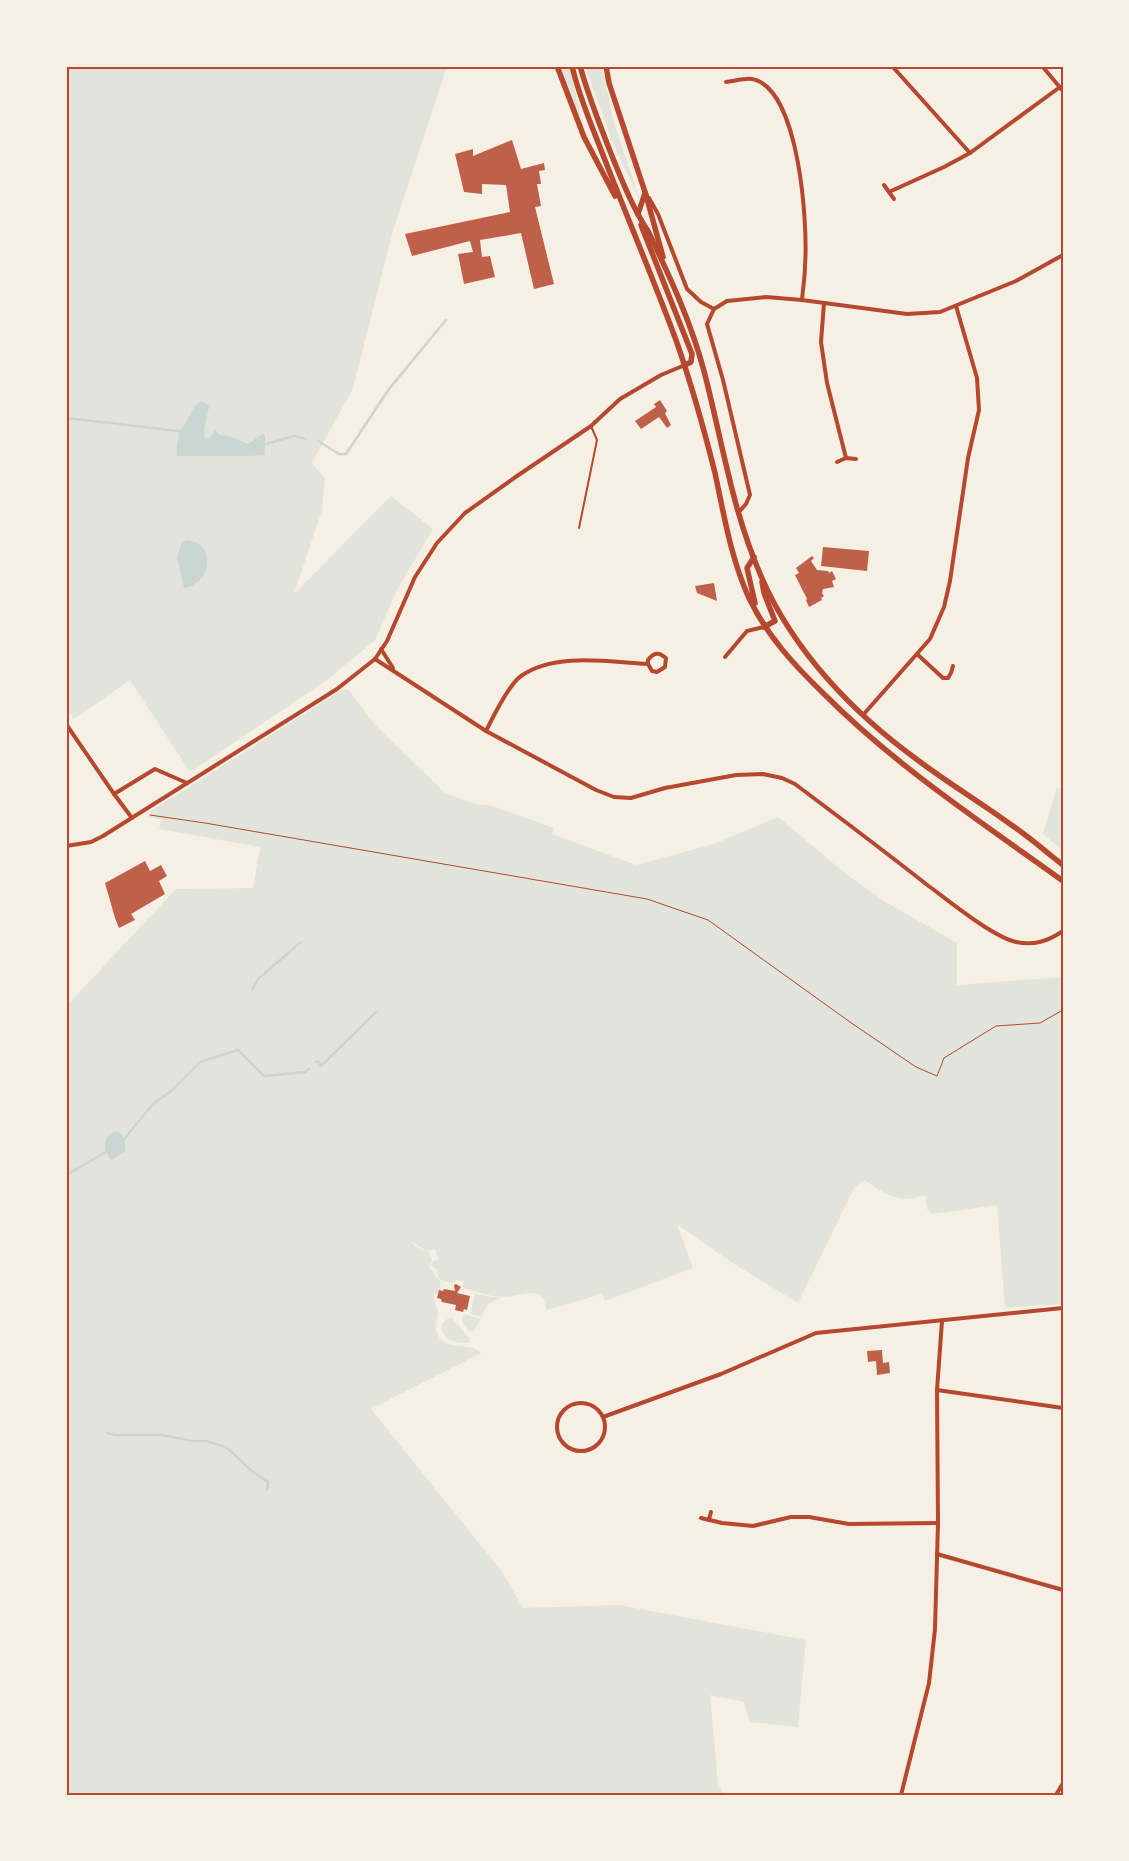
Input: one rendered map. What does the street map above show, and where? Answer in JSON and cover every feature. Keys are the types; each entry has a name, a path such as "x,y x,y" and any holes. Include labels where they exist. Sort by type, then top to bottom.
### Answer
{"highway":[{"path":"557,66 584,137 628,220"},
{"path":"572,66 592,124 662,303 684,365 702,422 739,572 748,597 764,627 796,666 857,728 905,767 1063,881"},
{"path":"580,66 586,89 624,184 686,312 704,368 738,513 762,577 782,615 810,656 846,699 863,715 917,760 1011,824 1063,865"},
{"path":"606,66 609,83 646,193 667,271"},
{"path":"646,193 639,217 692,354 691,362 684,365"},
{"path":"754,557 747,568 758,614"},
{"path":"762,577 763,590 775,621 764,627"}],"street":[{"path":"892,66 970,153"},
{"path":"889,192 944,168 970,153 1061,89 1042,66"},
{"path":"726,82 753,79 771,90 783,108 790,125 800,176 805,223 806,264 802,300"},
{"path":"884,185 894,199"},
{"path":"646,193 658,214 687,289 702,302 714,309"},
{"path":"738,513 750,496 723,380 707,324 714,309 727,301 766,297 907,314 940,312 1016,281 1063,255"},
{"path":"824,303 821,342 827,382 846,458"},
{"path":"863,715 930,639 944,607 950,582 968,458 979,410 977,378 956,306"},
{"path":"66,846 91,842 337,689 374,659 387,641 415,577 437,543 465,513 591,426 620,399 661,375 684,365"},
{"path":"837,462 846,458 856,459"},
{"path":"725,658 747,631 764,627"},
{"path":"381,649 393,670"},
{"path":"658,653 666,658 665,667 657,672 652,670 648,664 648,660 654,654 658,653"},
{"path":"917,654 943,678 948,678 953,666"},
{"path":"374,659 486,730 596,790 614,796 631,798 665,788 736,775 763,774 782,778 795,784 950,902 1005,938 1026,944 1038,943 1050,940 1063,931"},
{"path":"486,730 520,676 546,665 577,660 648,664"},
{"path":"66,724 132,818"},
{"path":"114,794 155,769 186,783"},
{"path":"603,1417 721,1374 816,1333 1063,1308"},
{"path":"901,1795 929,1684 935,1629 938,1523 937,1390 942,1321"},
{"path":"937,1390 1063,1408"},
{"path":"577,1403 592,1406 599,1410 603,1417 604,1432 596,1446 590,1450 574,1450 566,1446 561,1440 557,1425 563,1410 577,1403"},
{"path":"709,1519 711,1512"},
{"path":"700,1518 722,1524 753,1526 791,1517 809,1517 849,1524 938,1523"},
{"path":"937,1554 1063,1590"},
{"path":"1056,1795 1063,1783"}],"lane":[{"path":"579,528 597,440 591,426"}],"path":[{"path":"144,814 647,899 708,920 834,1011 916,1067 937,1076 944,1058 996,1026 1040,1023 1063,1010"}],"shaded area":[{"path":"66,66 447,66 392,234 353,388 312,463 325,478 322,510 294,594 391,496 433,529 397,590 375,640 327,680 190,772 130,680 74,719 66,707"},
{"path":"561,66 569,66 583,126"},
{"path":"585,66 602,66 614,123 640,201 612,141"},
{"path":"201,401 209,407 204,429 205,437 209,438 215,430 220,435 230,436 248,444 262,434 265,435 265,455 177,456 179,431 186,423 194,407"},
{"path":"186,541 195,542 201,546 207,561 206,570 202,578 195,584 184,588 177,557 182,543"},
{"path":"348,689 375,725 445,793 474,804 493,806 554,828 552,834 636,865 714,844 778,817 846,874 884,901 957,943 957,985 1063,977 1063,1304 1005,1308 997,1205 933,1214 927,1209 925,1195 916,1198 900,1198 886,1194 864,1180 854,1188 798,1303 731,1262 677,1224 693,1268 605,1301 602,1294 547,1310 542,1297 537,1294 528,1293 505,1297 494,1296 463,1288 462,1284 464,1282 455,1279 453,1283 442,1280 437,1274 437,1270 431,1266 432,1262 439,1259 435,1249 426,1251 429,1252 432,1260 429,1266 441,1282 438,1294 434,1294 438,1312 436,1326 438,1336 449,1344 470,1347 481,1353 371,1409 503,1573 523,1608 619,1605 806,1640 798,1727 750,1722 744,1702 710,1695 718,1783 724,1795 66,1795 66,1000 70,1002 176,889 253,888 260,847 159,829 161,819 149,817 151,811 342,690","holes":["411,1241 425,1251 416,1247"]},
{"path":"1057,787 1063,789 1063,850 1043,834"},
{"path":"115,1131 123,1136 125,1151 111,1160 106,1152 105,1144 108,1137"},
{"path":"475,1294 500,1298 488,1304 481,1317 469,1313 471,1312"},
{"path":"464,1314 481,1319 473,1332 469,1331 464,1325 462,1318"},
{"path":"449,1318 452,1318 470,1339 469,1343 453,1341 443,1334 443,1324"}],"building":[{"path":"512,140 521,169 544,163 545,170 539,171 541,184 537,184 541,206 535,207 554,284 534,289 521,233 480,240 482,257 490,256 495,277 464,284 458,254 473,252 470,241 412,256 405,234 510,212 506,185 482,184 482,194 464,192 455,154 473,149 473,156"},
{"path":"660,400 667,411 665,413 671,425 667,428 659,417 641,429 635,421 656,407 654,404"},
{"path":"823,547 869,551 867,571 821,566"},
{"path":"812,556 814,558 811,561 817,570 828,571 829,573 832,571 836,579 832,581 834,587 823,589 822,593 824,596 821,598 822,600 809,607 795,575 799,573 796,568"},
{"path":"714,583 717,601 697,593 695,586"},
{"path":"145,861 150,871 161,865 167,876 159,881 165,894 131,914 135,920 119,928 105,883"},
{"path":"456,1284 461,1287 457,1293 470,1296 467,1310 464,1309 463,1312 455,1310 456,1305 442,1302 441,1299 437,1298 439,1290 455,1291 454,1285"},
{"path":"882,1350 883,1363 889,1362 890,1373 877,1375 876,1361 868,1362 867,1351"}],"waterway":[{"path":"318,441 339,454 346,454 389,389 446,320"},
{"path":"66,418 179,431"},
{"path":"266,444 294,436 306,439"},
{"path":"252,990 258,979 301,942"},
{"path":"316,1062 318,1061 321,1066 376,1012"},
{"path":"124,1139 153,1104 171,1091 200,1062 238,1050 264,1076 305,1072 309,1069"},
{"path":"66,1175 106,1152"},
{"path":"108,1433 115,1435 162,1435 192,1441 206,1441 226,1447 253,1472 268,1482 267,1490"}]}
